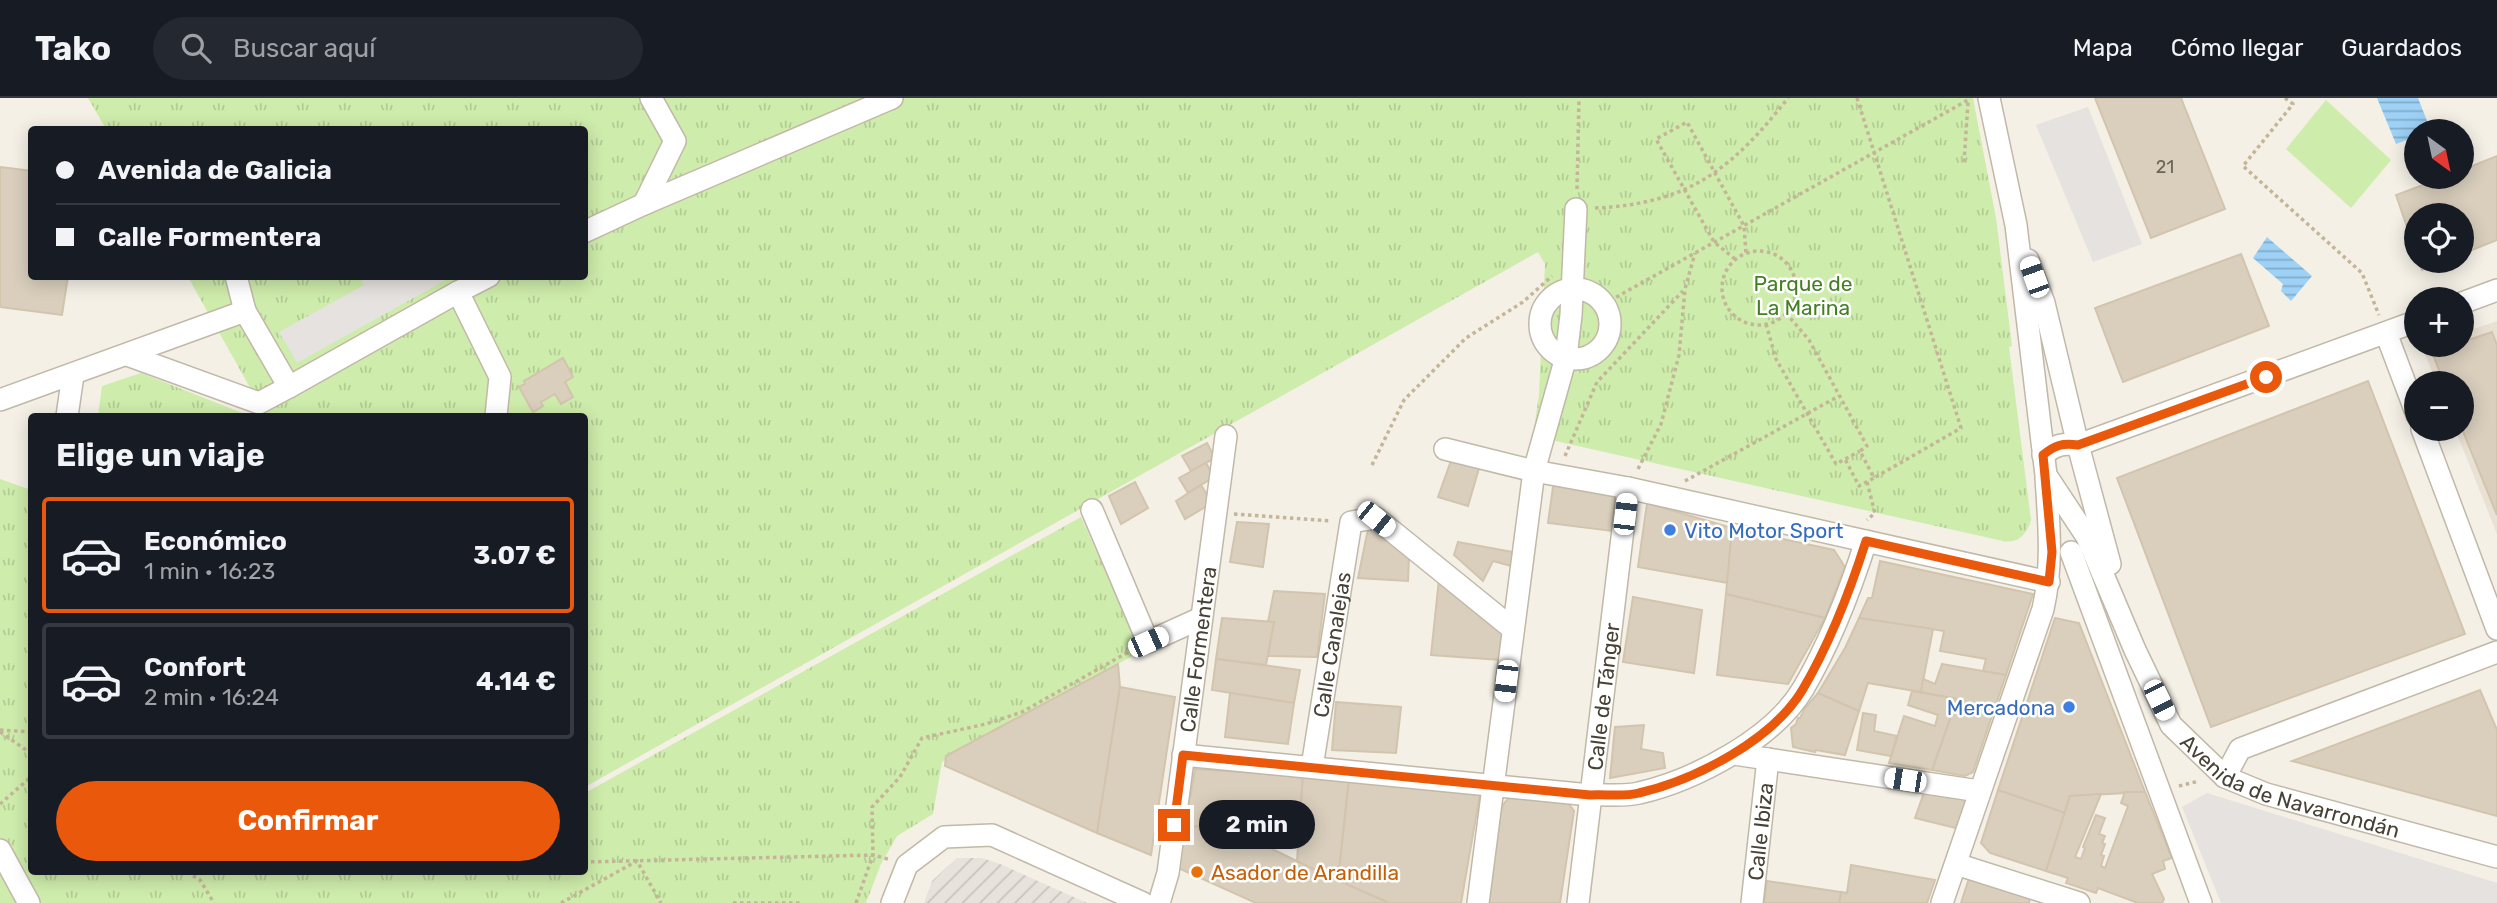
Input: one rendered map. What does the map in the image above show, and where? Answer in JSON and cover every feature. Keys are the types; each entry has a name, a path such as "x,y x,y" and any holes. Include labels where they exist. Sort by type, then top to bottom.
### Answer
{"street":[{"path":"644,204 675,141 651,98"},
{"path":"588,230 892,98"},
{"name":"Avenida de Navarrondán","path":"1976,99 2044,303 2086,476 2135,650"},
{"path":"1478,903 1534,471 1566,358 1573,289 1576,209"},
{"name":"Avenida de Navarrondán","path":"2016,225 2048,472 2087,537 2135,650 2171,725 2225,777 2266,794 2497,857"},
{"path":"237,280 245,311 289,387"},
{"path":"127,355 259,404 482,280"},
{"path":"1573,289 1590,292 1604,304 1610,327 1607,339 1600,349 1578,359 1566,358 1548,346 1540,326 1541,315 1552,297 1573,289"},
{"path":"2474,299 2497,290"},
{"path":"458,292 500,377 496,413"},
{"path":"0,400 245,311"},
{"path":"1942,903 2043,609 2052,552 2048,472 2053,447 2064,443 2078,445 2404,326"},
{"path":"2386,333 2404,381"},
{"path":"67,413 73,375"},
{"path":"2048,472 2067,489 2078,485 2086,476 2098,447 2122,429"},
{"name":"Calle Formentera","path":"1159,903 1168,873 1226,436"},
{"path":"2426,441 2497,629"},
{"path":"1445,449 1534,471 1628,488 2049,582"},
{"name":"Calle de Tánger","path":"1578,903 1628,488"},
{"path":"1092,510 1148,642 1201,618"},
{"path":"1351,522 1376,519 1513,629"},
{"name":"Calle Canalejas","path":"1312,767 1351,522"},
{"path":"1183,755 1590,795 1636,794 1676,782 1734,754 1770,727 1802,691 1848,596 1857,539"},
{"path":"2071,552 2201,903"},
{"path":"2225,777 2240,749 2497,652"},
{"path":"1734,754 1979,791"},
{"name":"Calle Ibiza","path":"1752,903 1768,759"},
{"path":"892,903 907,866 944,838 992,835 1143,903"},
{"path":"5,859 8,903"},
{"path":"5,859 29,903"},
{"path":"1956,864 2079,903"}],"path":[{"path":"1579,98 1576,209 1629,207 1684,191 1716,174 1756,138 1788,98"},
{"path":"1844,459 1859,486 1961,428 1857,98"},
{"path":"2285,98 2292,104 2243,166 2362,273 2386,333"},
{"path":"1604,304 1976,99"},
{"path":"1964,162 1976,99"},
{"path":"1735,259 1714,243 1656,139 1687,122 1744,226 1746,253"},
{"path":"1770,252 1790,267 1796,290 1793,302 1777,320 1766,324 1742,321 1732,314 1725,304 1722,280 1735,259 1746,253 1770,252"},
{"path":"1628,488 1661,424 1679,355 1685,289 1695,253"},
{"path":"1371,466 1404,400 1466,338 1523,302 1574,256"},
{"path":"1557,475 1597,382 1685,289"},
{"path":"1766,324 1776,359 1836,464 1860,451 1867,446 1809,340 1786,313"},
{"path":"1659,495 1839,396"},
{"path":"1860,451 1874,478"},
{"path":"1857,539 1875,513 1867,482"},
{"path":"1215,513 1351,522"},
{"path":"856,903 873,855 872,807 900,778 922,738 986,724 1022,712 1148,642"},
{"path":"0,731 28,732"},
{"path":"0,731 28,751"},
{"path":"2161,793 2192,782 2225,777"},
{"path":"0,804 28,780"},
{"path":"588,862 873,855 907,866"},
{"path":"561,903 637,861"},
{"path":"637,861 661,903"},
{"path":"192,875 200,880 214,903"},
{"path":"733,903 803,903"}],"shaded area":[{"path":"2088,107 2142,244 2093,262 2036,125"},
{"path":"362,280 446,280 297,363 279,332 364,285"},
{"path":"2497,321 2497,534 2460,441 2474,441 2474,371 2432,371 2426,357 2474,357 2474,329"},
{"path":"2207,793 2497,883 2497,903 2221,903 2182,807"},
{"path":"957,858 982,858 1000,864 1087,903 924,903 932,881"}],"green space":[{"name":"Parque de La Marina","path":"88,98 1973,98 1996,218 2031,520 2021,537 2008,542 1533,436 1539,394 1545,264 1538,252 588,785 588,413 264,413 190,280 588,280 588,126 104,126"},
{"path":"2326,100 2391,160 2351,208 2286,149"},
{"path":"141,373 242,413 98,413 102,386"},
{"path":"0,479 28,489 28,875 588,875 588,791 1081,517 1141,651 942,762 933,814 897,836 881,864 866,903 0,903"}],"water":[{"path":"2377,98 2418,98 2426,119 2404,119 2404,141 2396,144"},
{"path":"2267,237 2312,276 2291,301 2281,291 2283,284 2253,258"}],"building":[{"path":"2095,98 2181,98 2225,209 2151,238"},
{"path":"2497,156 2497,240 2474,249 2474,203 2404,203 2404,218 2396,195 2412,189 2474,189 2474,165"},
{"path":"0,167 28,170 28,280 67,280 62,315 0,307"},
{"path":"2241,254 2269,326 2123,382 2095,308"},
{"path":"2492,332 2497,345 2497,515 2467,441 2474,441 2474,371 2439,371 2434,357 2474,357 2474,338"},
{"path":"563,358 573,377 565,382 573,397 561,404 555,394 541,402 543,406 533,412 519,387 525,384 524,381"},
{"path":"2368,381 2465,634 2211,727 2117,478"},
{"path":"1207,443 1215,458 1191,471 1182,456"},
{"path":"1452,458 1480,465 1468,506 1438,497"},
{"path":"1206,463 1214,477 1188,493 1179,478"},
{"path":"1135,482 1148,508 1121,524 1109,496"},
{"path":"1560,483 1616,494 1612,531 1548,523 1553,487"},
{"path":"1201,485 1212,503 1185,519 1176,501"},
{"path":"1647,503 1732,528 1728,583 1638,567"},
{"path":"1237,522 1269,524 1263,567 1230,562"},
{"path":"1732,528 1834,550 1845,567 1825,618 1726,594"},
{"path":"1368,529 1380,529 1409,556 1408,581 1358,578"},
{"path":"1458,542 1513,552 1511,566 1493,561 1483,581 1454,555"},
{"path":"1880,561 2033,594 2006,675 1983,671 1986,659 1940,651 1944,631 1859,618 1868,598 1872,598"},
{"path":"1439,579 1503,632 1500,660 1431,655"},
{"path":"1274,591 1325,594 1317,657 1268,656 1274,622 1268,622"},
{"path":"1726,594 1825,618 1788,684 1717,675"},
{"path":"1633,597 1702,610 1694,673 1623,662"},
{"path":"1222,618 1274,622 1266,665 1216,659"},
{"path":"1859,618 1933,629 1921,692 1868,683 1859,711 1818,693 1845,648"},
{"name":"Mercadona","path":"2055,618 2079,623 2145,792 2070,796 2065,813 1998,790"},
{"path":"1216,659 1300,670 1294,703 1212,690"},
{"path":"1118,664 1120,687 1097,833 945,766 946,756"},
{"path":"1942,664 2006,675 1973,772 1965,776 1932,770 1957,699 1921,692 1923,679 1935,684"},
{"path":"1120,687 1175,697 1151,855 1097,833"},
{"path":"2480,690 2497,730 2497,816 2292,761"},
{"path":"1912,691 1957,699 1932,770 1889,763 1904,716 1935,726 1938,715 1908,705"},
{"path":"1230,693 1294,703 1288,744 1225,737"},
{"path":"1818,693 1859,711 1845,755 1793,747 1791,728"},
{"path":"1336,702 1401,707 1396,753 1332,750"},
{"path":"1863,713 1876,715 1874,731 1897,736 1891,756 1857,750"},
{"path":"1644,725 1641,749 1663,753 1665,768 1610,778 1615,727"},
{"path":"1195,769 1303,776 1299,831 1185,826"},
{"path":"1303,776 1349,779 1338,881 1297,861"},
{"path":"1349,779 1480,794 1461,903 1389,903 1338,881"},
{"path":"1925,790 1970,798 1956,828 1915,818"},
{"path":"1998,790 2065,813 2046,871 1990,853 1981,843"},
{"path":"2125,792 2145,792 2172,858 2163,861 2165,869 2152,874 2164,899 2162,903 2138,903 2098,888 2096,893 2066,883 2068,878 2046,871 2070,796 2101,794 2075,857 2081,859 2096,815 2105,818 2099,834 2105,836 2101,866 2105,868 2128,806 2121,803"},
{"path":"1511,795 1568,803 1574,811 1560,903 1487,903 1502,806"},
{"path":"1185,826 1232,829 1389,903 1256,903 1178,868"},
{"path":"1851,865 1935,880 1927,903 1839,903 1841,892 1847,893"},
{"path":"1972,869 2031,893 2029,903 1961,903"},
{"path":"1767,881 1841,892 1839,903 1764,903"}],"place":[{"name":"Vito Motor Sport","path":"1670,530"},
{"name":"Mercadona","path":"2069,707"},
{"name":"Asador de Arandilla","path":"1197,872"}],"route":[{"path":"1174,825 1183,755 1590,795 1636,794 1676,782 1734,754 1770,727 1802,691 1848,596 1866,541 2049,582 2052,552 2043,455 2064,443 2078,445 2266,377"}]}
